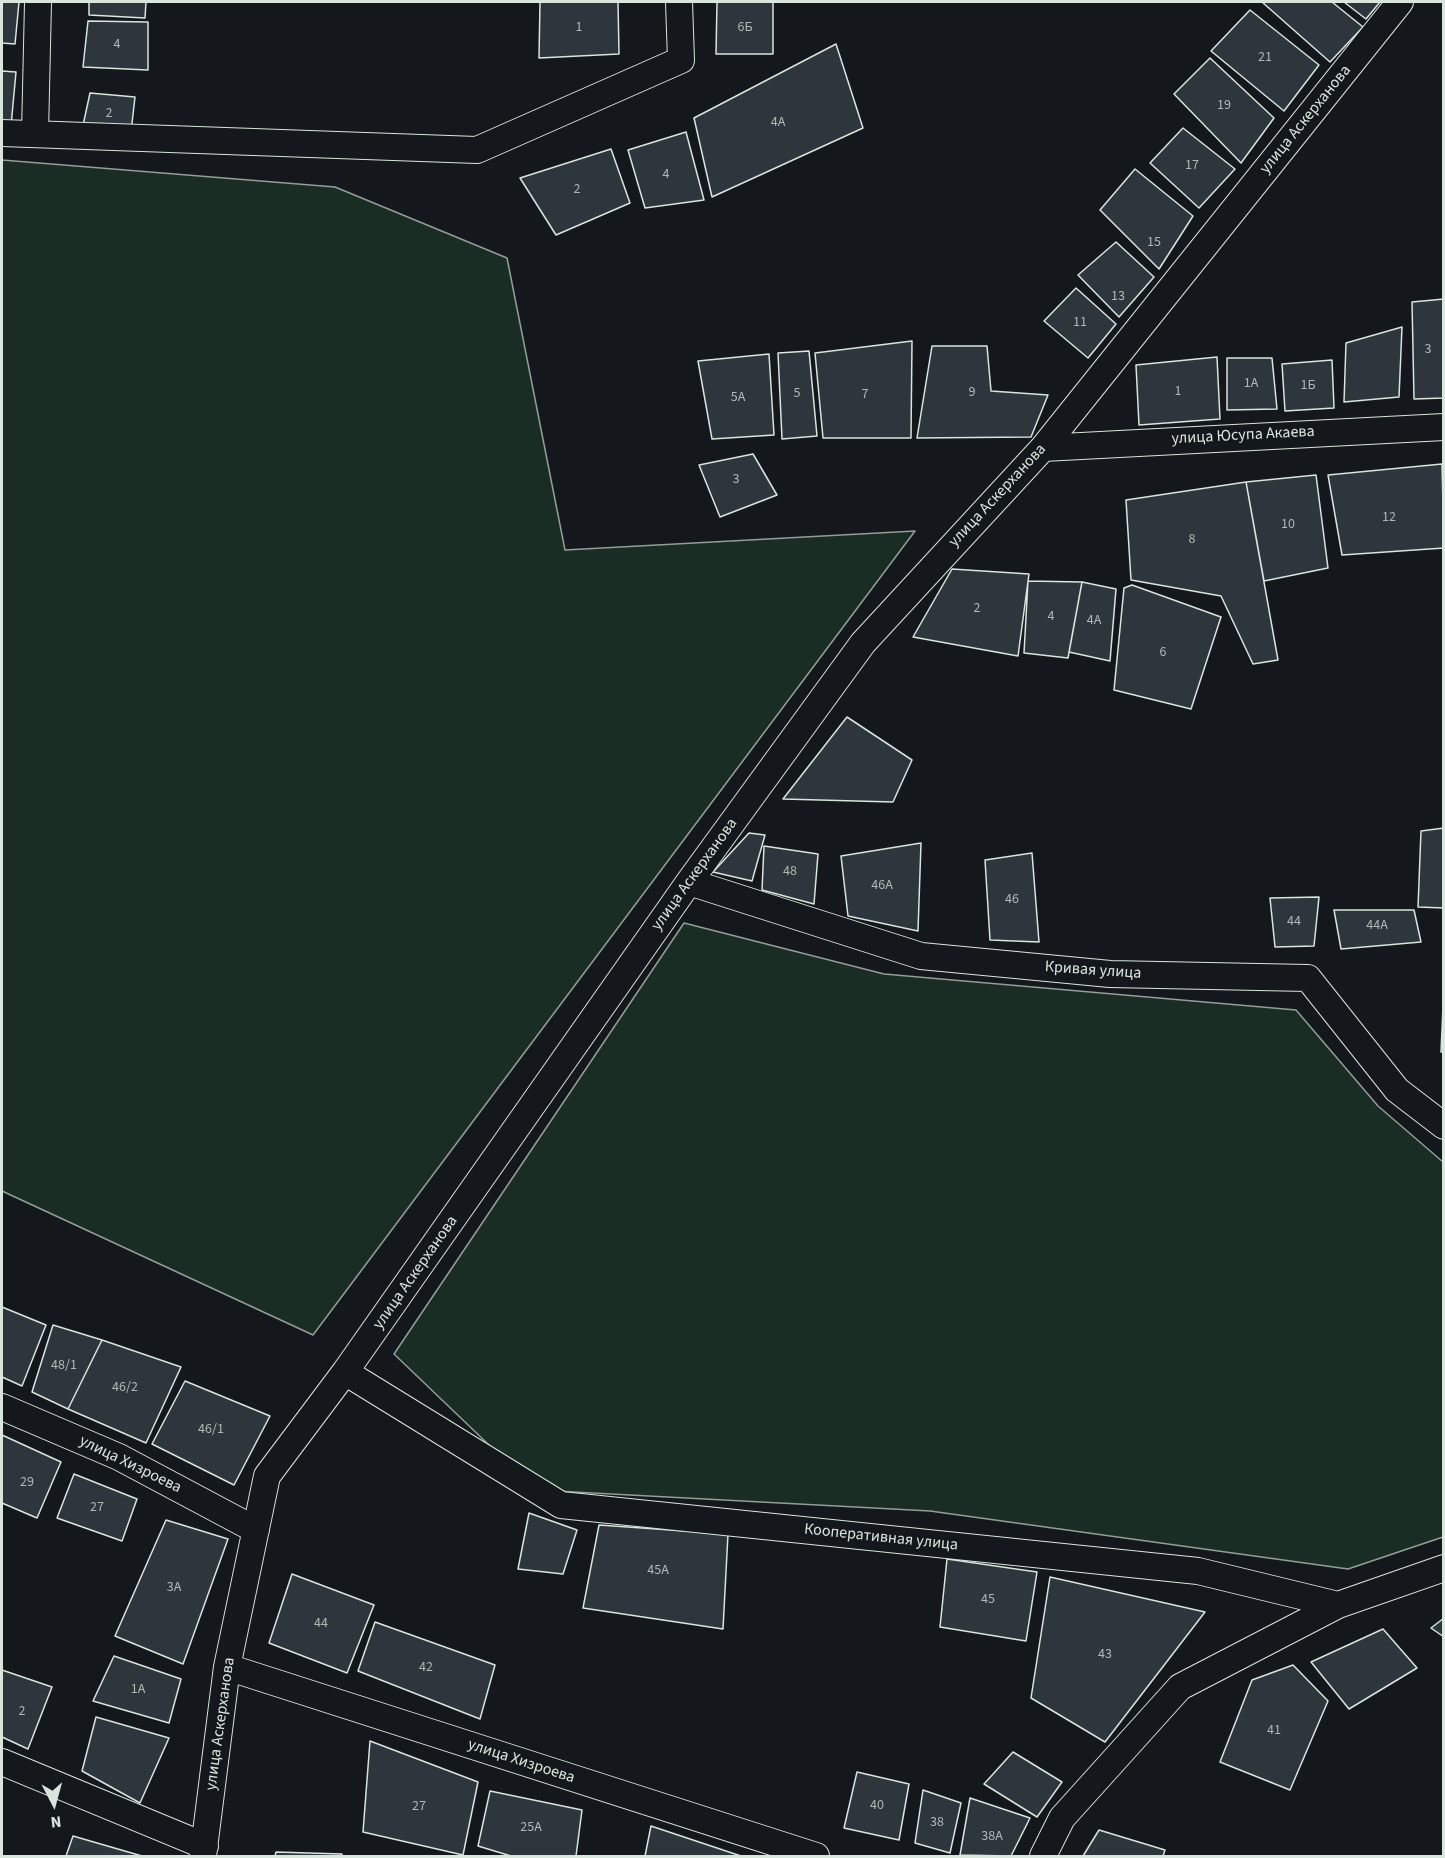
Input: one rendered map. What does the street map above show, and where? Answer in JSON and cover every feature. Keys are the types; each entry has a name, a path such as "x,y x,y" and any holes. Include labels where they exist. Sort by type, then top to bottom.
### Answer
{"street":[{"path":"35,134 38,2"},
{"path":"2,133 477,150 681,60 679,2"},
{"name":"улица Аскерханова","path":"204,1851 227,1667 267,1476 345,1372 689,882 863,643 1043,448 1400,2"},
{"name":"улица Юсупа Акаева","path":"1043,448 1443,427"},
{"name":"Кривая улица","path":"689,882 921,956 1110,974 1308,978 1397,1090 1443,1126"},
{"name":"Кооперативная улица","path":"345,1372 561,1505 1198,1571 1338,1605"},
{"name":"улица Хизроева","path":"2,1407 119,1457 256,1530"},
{"path":"1043,1857 1062,1818 1180,1687 1338,1605 1443,1568"},
{"name":"улица Хизроева","path":"227,1667 816,1857"},
{"path":"2,1762 204,1851"}],"green space":[{"path":"2,160 335,187 507,258 565,550 915,531 313,1335 2,1191"},
{"path":"684,923 884,974 1296,1010 1378,1106 1443,1162 1443,1537 1348,1569 930,1511 536,1490 394,1354"}],"building":[{"path":"2,2 19,2 15,44 2,43"},
{"path":"89,2 146,2 145,18 89,15"},
{"path":"540,2 618,2 619,54 539,58"},
{"path":"717,2 773,2 773,54 716,54"},
{"path":"1262,2 1332,2 1363,27 1330,62"},
{"path":"1344,2 1380,2 1366,19"},
{"path":"1250,10 1319,65 1284,111 1211,51"},
{"path":"88,21 148,22 148,70 83,67"},
{"path":"836,44 863,128 712,197 694,118"},
{"path":"1210,58 1274,118 1241,163 1174,94"},
{"path":"2,71 16,72 11,126 2,126"},
{"path":"90,93 135,97 131,132 82,130"},
{"path":"1183,128 1235,169 1199,208 1150,163"},
{"path":"686,132 704,200 645,208 628,150"},
{"path":"611,149 630,203 556,235 520,178"},
{"path":"1135,169 1193,216 1159,269 1100,210"},
{"path":"1116,242 1154,277 1119,317 1078,275"},
{"path":"1076,288 1116,324 1088,358 1044,321"},
{"path":"1444,299 1444,398 1414,399 1412,302"},
{"path":"1402,327 1399,397 1344,402 1346,343"},
{"path":"912,341 911,438 823,438 815,353"},
{"path":"932,346 987,346 991,391 1048,395 1031,437 917,438"},
{"path":"809,351 817,436 782,439 778,353"},
{"path":"769,354 774,435 712,439 698,361"},
{"path":"1217,357 1220,419 1139,425 1136,365"},
{"path":"1227,358 1272,358 1277,409 1227,410"},
{"path":"1332,360 1334,408 1285,411 1282,364"},
{"path":"753,454 777,495 720,517 699,465"},
{"path":"1442,464 1444,548 1342,555 1328,475"},
{"path":"1316,475 1328,568 1264,581 1246,482"},
{"path":"1246,482 1278,660 1253,664 1221,596 1131,580 1126,500"},
{"path":"952,569 1029,574 1018,656 913,637"},
{"path":"1028,581 1082,582 1068,658 1024,653"},
{"path":"1082,582 1116,589 1110,661 1069,652"},
{"path":"1132,585 1221,617 1191,709 1114,690 1124,588"},
{"path":"847,717 912,760 893,802 783,799"},
{"path":"1444,828 1444,908 1418,907 1421,831"},
{"path":"749,833 765,835 752,881 713,872"},
{"path":"921,843 918,931 848,916 841,856"},
{"path":"764,846 818,854 814,904 762,890"},
{"path":"1032,853 1039,942 990,940 985,860"},
{"path":"1319,897 1314,946 1275,947 1270,898"},
{"path":"1334,910 1414,910 1421,942 1341,949"},
{"path":"1444,984 1444,1052 1441,1052"},
{"path":"2,1307 46,1325 22,1386 2,1377"},
{"path":"53,1325 102,1340 68,1409 32,1392"},
{"path":"102,1340 181,1367 146,1443 68,1409"},
{"path":"185,1381 270,1416 234,1485 152,1444"},
{"path":"2,1435 61,1462 37,1518 2,1503"},
{"path":"74,1474 137,1499 122,1541 57,1518"},
{"path":"529,1513 577,1530 563,1574 518,1569"},
{"path":"166,1520 228,1539 183,1664 115,1636"},
{"path":"599,1525 728,1534 723,1629 583,1608"},
{"path":"947,1559 1037,1572 1026,1641 940,1627"},
{"path":"292,1574 374,1605 347,1673 269,1643"},
{"path":"1050,1577 1205,1612 1105,1742 1031,1698"},
{"path":"1444,1618 1444,1637 1431,1628"},
{"path":"375,1622 495,1665 480,1719 358,1671"},
{"path":"1383,1629 1417,1668 1349,1709 1311,1662"},
{"path":"114,1656 181,1679 169,1723 93,1701"},
{"path":"1293,1665 1328,1701 1290,1790 1220,1762 1252,1680"},
{"path":"2,1670 52,1687 28,1749 2,1737"},
{"path":"96,1717 169,1738 140,1803 82,1771"},
{"path":"370,1741 478,1782 463,1855 363,1832"},
{"path":"1013,1752 1062,1782 1037,1817 984,1784"},
{"path":"857,1772 909,1784 899,1840 844,1828"},
{"path":"923,1790 961,1803 950,1853 915,1843"},
{"path":"490,1791 582,1810 576,1856 511,1856 478,1846"},
{"path":"970,1798 1030,1818 1011,1856 960,1855"},
{"path":"651,1826 741,1856 645,1856"},
{"path":"1099,1830 1165,1850 1163,1856 1083,1856"},
{"path":"73,1836 142,1856 66,1856"},
{"path":"276,1852 342,1854 341,1856 275,1856"}]}
